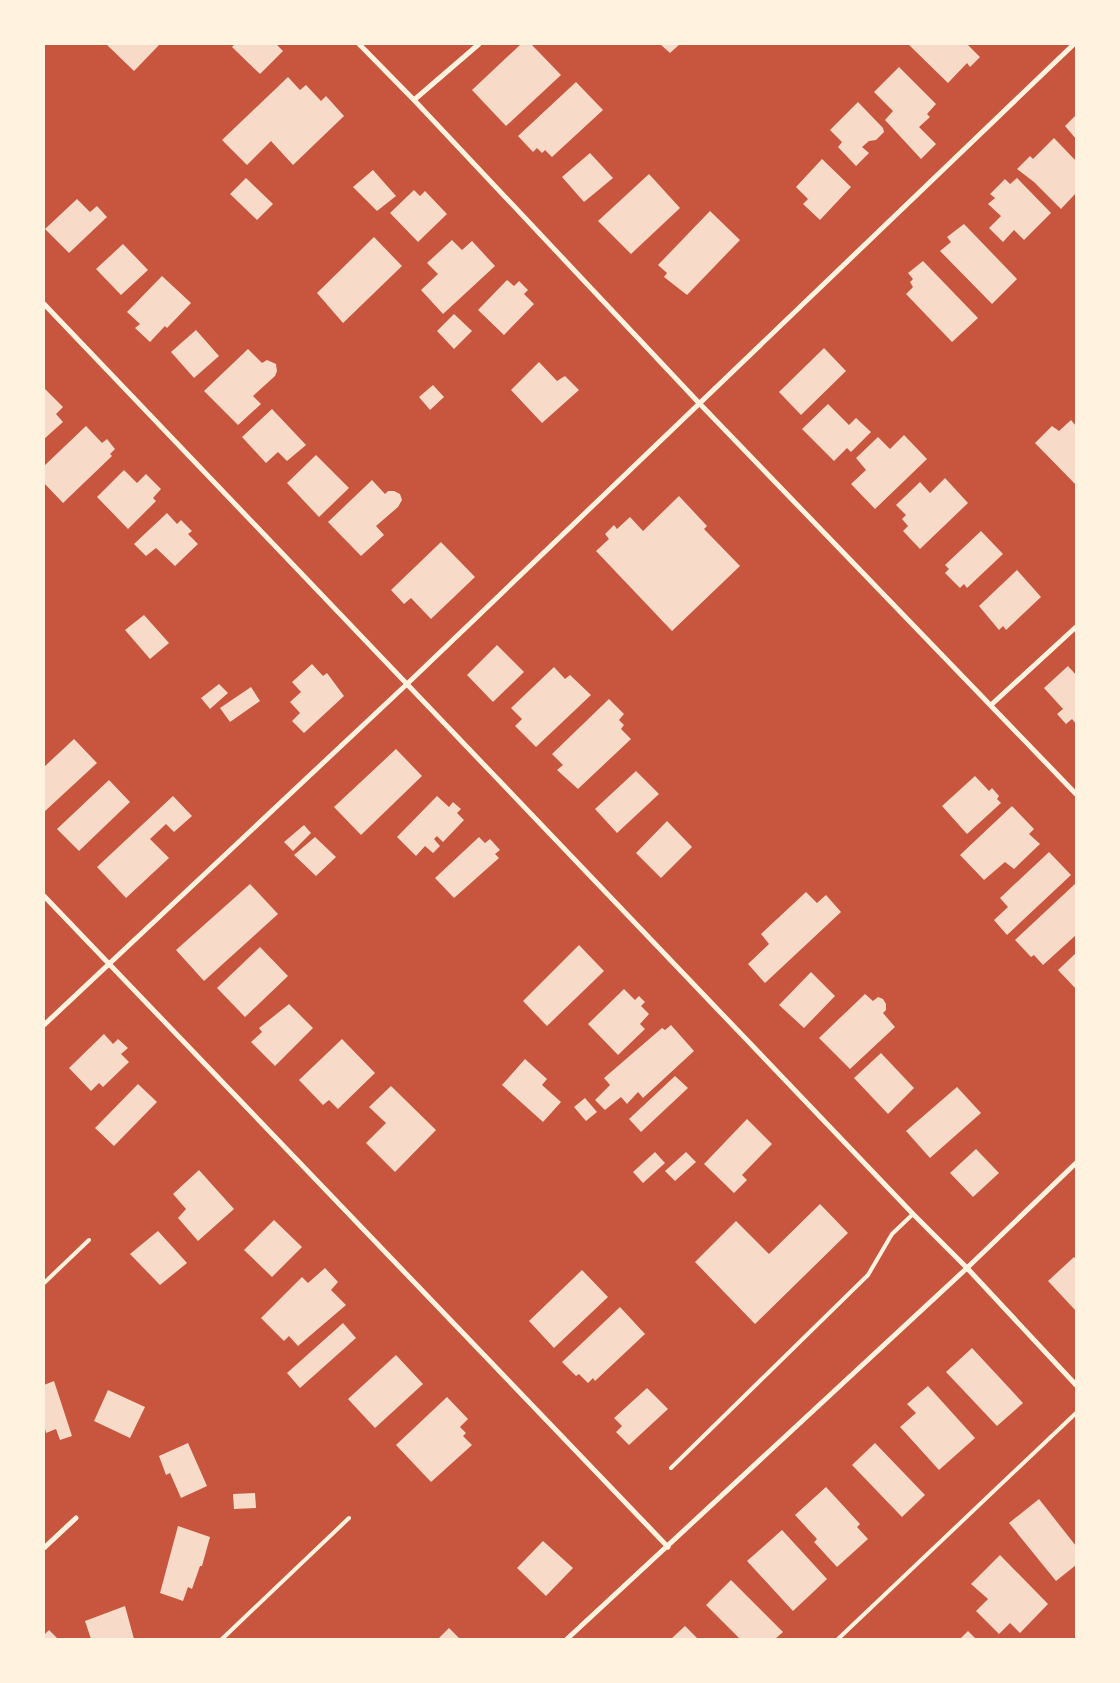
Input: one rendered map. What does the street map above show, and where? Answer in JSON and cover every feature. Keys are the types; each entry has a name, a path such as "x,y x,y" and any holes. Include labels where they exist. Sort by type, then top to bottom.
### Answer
{"street":[{"path":"360,44 699,403 1076,794"},
{"path":"414,100 479,44"},
{"path":"44,1025 407,684 1074,44"},
{"path":"44,304 913,1214 967,1268 1076,1385"},
{"path":"991,705 1076,627"},
{"path":"44,896 668,1547"},
{"path":"567,1639 967,1268 1076,1163"},
{"path":"44,1548 76,1518"}],"lane":[{"path":"671,1468 868,1275 892,1234 913,1214"},
{"path":"44,1283 89,1240"},
{"path":"838,1639 1076,1413"},
{"path":"222,1639 349,1518"}],"building":[{"path":"106,44 160,44 134,71"},
{"path":"235,44 276,44 283,51 260,74 232,47"},
{"path":"521,44 531,44 561,75 506,126 472,90"},
{"path":"660,44 680,44 670,53"},
{"path":"908,44 967,44 980,57 970,67 967,63 948,83"},
{"path":"899,67 936,104 927,114 930,117 919,127 936,144 921,159 885,120 893,111 874,92"},
{"path":"288,77 300,90 306,85 321,101 326,96 344,116 293,165 271,141 247,165 222,140"},
{"path":"576,82 603,110 552,157 545,150 542,153 537,148 533,152 518,136"},
{"path":"858,102 883,128 884,132 876,140 869,141 862,147 869,153 856,166 838,147 842,142 830,130"},
{"path":"1076,115 1076,139 1065,126"},
{"path":"1054,138 1076,161 1076,193 1061,209 1034,182 1017,169 1030,156 1033,159"},
{"path":"590,153 613,178 584,202 562,177"},
{"path":"822,159 851,187 820,220 803,204 808,199 796,187"},
{"path":"373,170 396,196 377,211 353,187"},
{"path":"649,174 680,208 631,254 598,221"},
{"path":"246,178 273,204 257,220 230,194"},
{"path":"1017,178 1051,213 1024,240 1014,230 1003,242 989,228 1001,216 988,204 995,198 990,194 1005,179 1010,184"},
{"path":"414,190 420,196 425,191 447,214 418,242 390,213"},
{"path":"77,199 90,212 97,206 107,217 69,253 45,229"},
{"path":"710,211 740,240 687,295 664,277 667,273 658,265"},
{"path":"964,224 1017,279 992,304 940,251 951,242 947,237"},
{"path":"374,237 402,266 343,323 317,293"},
{"path":"452,240 462,250 472,241 495,266 443,314 421,290 438,274 427,263"},
{"path":"123,244 148,270 121,295 96,269"},
{"path":"923,261 978,318 952,342 906,294 913,287 910,282 913,279 908,273"},
{"path":"162,276 191,303 167,328 165,326 150,342 135,328 140,324 127,312"},
{"path":"507,280 514,286 519,281 528,290 524,294 534,304 504,335 478,310"},
{"path":"454,314 472,331 454,349 437,331"},
{"path":"196,330 219,356 194,378 171,352"},
{"path":"824,348 846,371 801,415 779,392"},
{"path":"248,349 262,363 267,360 276,364 277,371 275,376 253,396 261,404 238,425 204,391"},
{"path":"539,362 557,381 565,376 579,390 542,423 511,390"},
{"path":"433,385 444,397 430,410 419,397"},
{"path":"44,388 63,407 56,414 63,422 44,439"},
{"path":"828,404 849,425 856,418 871,432 851,452 847,448 834,461 802,429"},
{"path":"272,409 306,445 287,461 278,452 266,463 242,437"},
{"path":"1071,420 1076,426 1076,485 1035,443 1052,426 1059,431"},
{"path":"86,426 102,443 107,439 115,449 110,454 112,456 63,503 44,483 44,466"},
{"path":"904,435 927,459 875,509 851,484 866,470 856,458 878,437 890,449"},
{"path":"316,455 349,488 319,517 287,483"},
{"path":"124,470 137,483 146,474 161,489 153,498 156,501 128,529 97,497"},
{"path":"945,478 968,503 920,549 903,531 908,526 902,519 906,515 896,505 920,482 930,493"},
{"path":"372,480 385,494 388,491 394,491 400,494 402,500 398,507 376,526 384,535 361,556 328,522"},
{"path":"679,496 707,526 704,529 740,566 672,631 596,551 609,539 605,534 614,525 617,529 630,517 643,531"},
{"path":"167,513 177,524 181,520 192,531 188,534 198,544 175,566 156,548 146,556 134,544"},
{"path":"981,531 1003,554 967,588 964,584 960,588 945,573 949,569 945,565"},
{"path":"441,542 475,577 431,619 411,598 404,604 391,590"},
{"path":"1017,570 1041,597 1006,630 1003,626 999,630 979,606"},
{"path":"144,615 169,643 150,659 125,630"},
{"path":"497,645 524,672 493,702 467,675"},
{"path":"312,664 323,676 327,673 344,696 304,733 292,721 300,713 290,702 301,692 292,682"},
{"path":"1068,666 1076,675 1076,724 1072,719 1066,724 1057,714 1063,709 1044,688"},
{"path":"554,667 565,679 570,675 591,695 536,747 515,726 522,719 511,708"},
{"path":"219,684 228,693 210,709 201,698"},
{"path":"251,687 260,701 230,722 220,708"},
{"path":"609,699 624,714 619,720 624,725 621,729 631,739 578,789 557,770 563,765 552,754"},
{"path":"74,739 97,763 44,812 44,767"},
{"path":"396,749 422,776 361,835 334,807"},
{"path":"636,771 659,794 617,833 595,809"},
{"path":"975,776 989,791 992,788 999,796 997,799 1001,803 967,834 942,806"},
{"path":"109,780 130,802 79,851 57,829"},
{"path":"173,796 192,816 174,832 166,824 150,839 169,858 126,898 97,867"},
{"path":"437,796 449,807 453,802 461,809 457,813 464,820 443,842 437,836 434,839 440,846 433,853 425,846 416,856 397,837"},
{"path":"1012,806 1034,829 1029,834 1040,844 1014,869 1005,862 984,880 960,855"},
{"path":"667,821 692,847 661,878 636,853"},
{"path":"304,825 311,833 293,851 284,842"},
{"path":"315,837 336,857 316,876 294,855"},
{"path":"479,837 485,843 490,839 500,850 495,854 499,858 454,898 435,878"},
{"path":"1049,852 1071,875 1007,935 994,920 1008,907 1000,898"},
{"path":"1076,883 1076,935 1043,965 1034,955 1031,957 1015,940"},
{"path":"250,884 278,914 204,981 176,950"},
{"path":"806,892 817,903 826,895 841,912 765,983 748,964 769,944 761,934"},
{"path":"579,945 604,971 547,1026 523,1001"},
{"path":"260,947 288,976 245,1017 217,988"},
{"path":"1076,953 1076,989 1058,970"},
{"path":"811,972 835,996 804,1028 779,1005"},
{"path":"624,989 635,1000 639,996 645,1002 641,1006 649,1014 640,1024 645,1029 618,1055 588,1024"},
{"path":"865,994 873,1001 878,997 883,999 886,1004 886,1010 883,1013 895,1027 850,1069 819,1038"},
{"path":"289,1004 313,1028 275,1066 251,1042 262,1032 259,1028"},
{"path":"671,1025 694,1051 643,1098 638,1092 627,1104 621,1097 605,1110 595,1100 610,1085 604,1078 662,1028 665,1030"},
{"path":"104,1034 113,1044 118,1039 128,1048 121,1054 129,1062 103,1087 99,1083 91,1091 69,1068"},
{"path":"342,1039 375,1073 338,1109 329,1100 323,1105 299,1080"},
{"path":"881,1053 914,1088 888,1114 854,1078"},
{"path":"525,1059 547,1079 542,1085 561,1102 543,1122 502,1085"},
{"path":"675,1076 688,1088 641,1132 629,1119"},
{"path":"138,1084 157,1102 114,1146 95,1128"},
{"path":"391,1086 436,1130 395,1172 366,1143 386,1123 369,1107"},
{"path":"957,1087 981,1113 930,1158 906,1131"},
{"path":"585,1098 597,1112 586,1121 574,1107"},
{"path":"747,1119 772,1144 742,1175 747,1180 734,1193 704,1164"},
{"path":"976,1149 999,1173 973,1197 950,1173"},
{"path":"655,1152 665,1163 643,1183 633,1172"},
{"path":"686,1152 696,1162 675,1181 665,1171"},
{"path":"199,1170 234,1209 198,1241 178,1218 186,1209 173,1194"},
{"path":"820,1204 848,1233 755,1324 695,1262 736,1221 769,1254"},
{"path":"274,1220 302,1247 272,1277 244,1250"},
{"path":"158,1231 187,1263 160,1285 130,1254"},
{"path":"1074,1257 1076,1259 1076,1311 1048,1281"},
{"path":"325,1268 338,1282 331,1290 346,1305 298,1346 289,1336 284,1341 261,1318 302,1277 308,1283"},
{"path":"582,1270 608,1297 554,1348 529,1321"},
{"path":"620,1307 645,1334 595,1381 593,1378 588,1383 579,1374 576,1376 562,1362"},
{"path":"343,1323 356,1338 300,1388 287,1373"},
{"path":"972,1348 1023,1403 997,1426 946,1372"},
{"path":"396,1355 423,1384 375,1428 348,1399"},
{"path":"54,1381 72,1436 60,1440 56,1429 46,1433 44,1424 44,1385"},
{"path":"928,1386 975,1438 939,1470 900,1427 916,1413 907,1404"},
{"path":"647,1388 668,1409 629,1445 616,1432 622,1426 614,1418"},
{"path":"108,1390 145,1407 130,1438 94,1421"},
{"path":"447,1397 468,1419 460,1427 466,1433 463,1436 472,1445 431,1482 396,1445"},
{"path":"188,1443 207,1486 181,1498 170,1473 166,1475 159,1456"},
{"path":"875,1443 925,1495 902,1517 852,1465"},
{"path":"826,1487 860,1524 857,1527 868,1539 837,1567 814,1542 817,1539 795,1515"},
{"path":"255,1493 256,1508 234,1509 233,1494"},
{"path":"1039,1499 1076,1546 1076,1565 1056,1581 1009,1523"},
{"path":"178,1526 210,1537 202,1566 200,1566 192,1589 188,1587 183,1601 160,1593"},
{"path":"782,1530 827,1579 793,1611 747,1561"},
{"path":"543,1541 573,1568 546,1596 517,1568"},
{"path":"1000,1555 1048,1604 1020,1633 1010,1623 999,1634 976,1611 988,1599 971,1584"},
{"path":"731,1580 783,1632 775,1639 740,1639 706,1605"},
{"path":"125,1606 134,1639 91,1639 85,1621"},
{"path":"685,1626 698,1639 671,1639"},
{"path":"449,1628 460,1639 438,1639"},
{"path":"49,1630 58,1639 44,1639 44,1635"},
{"path":"968,1631 976,1639 960,1639"}]}
